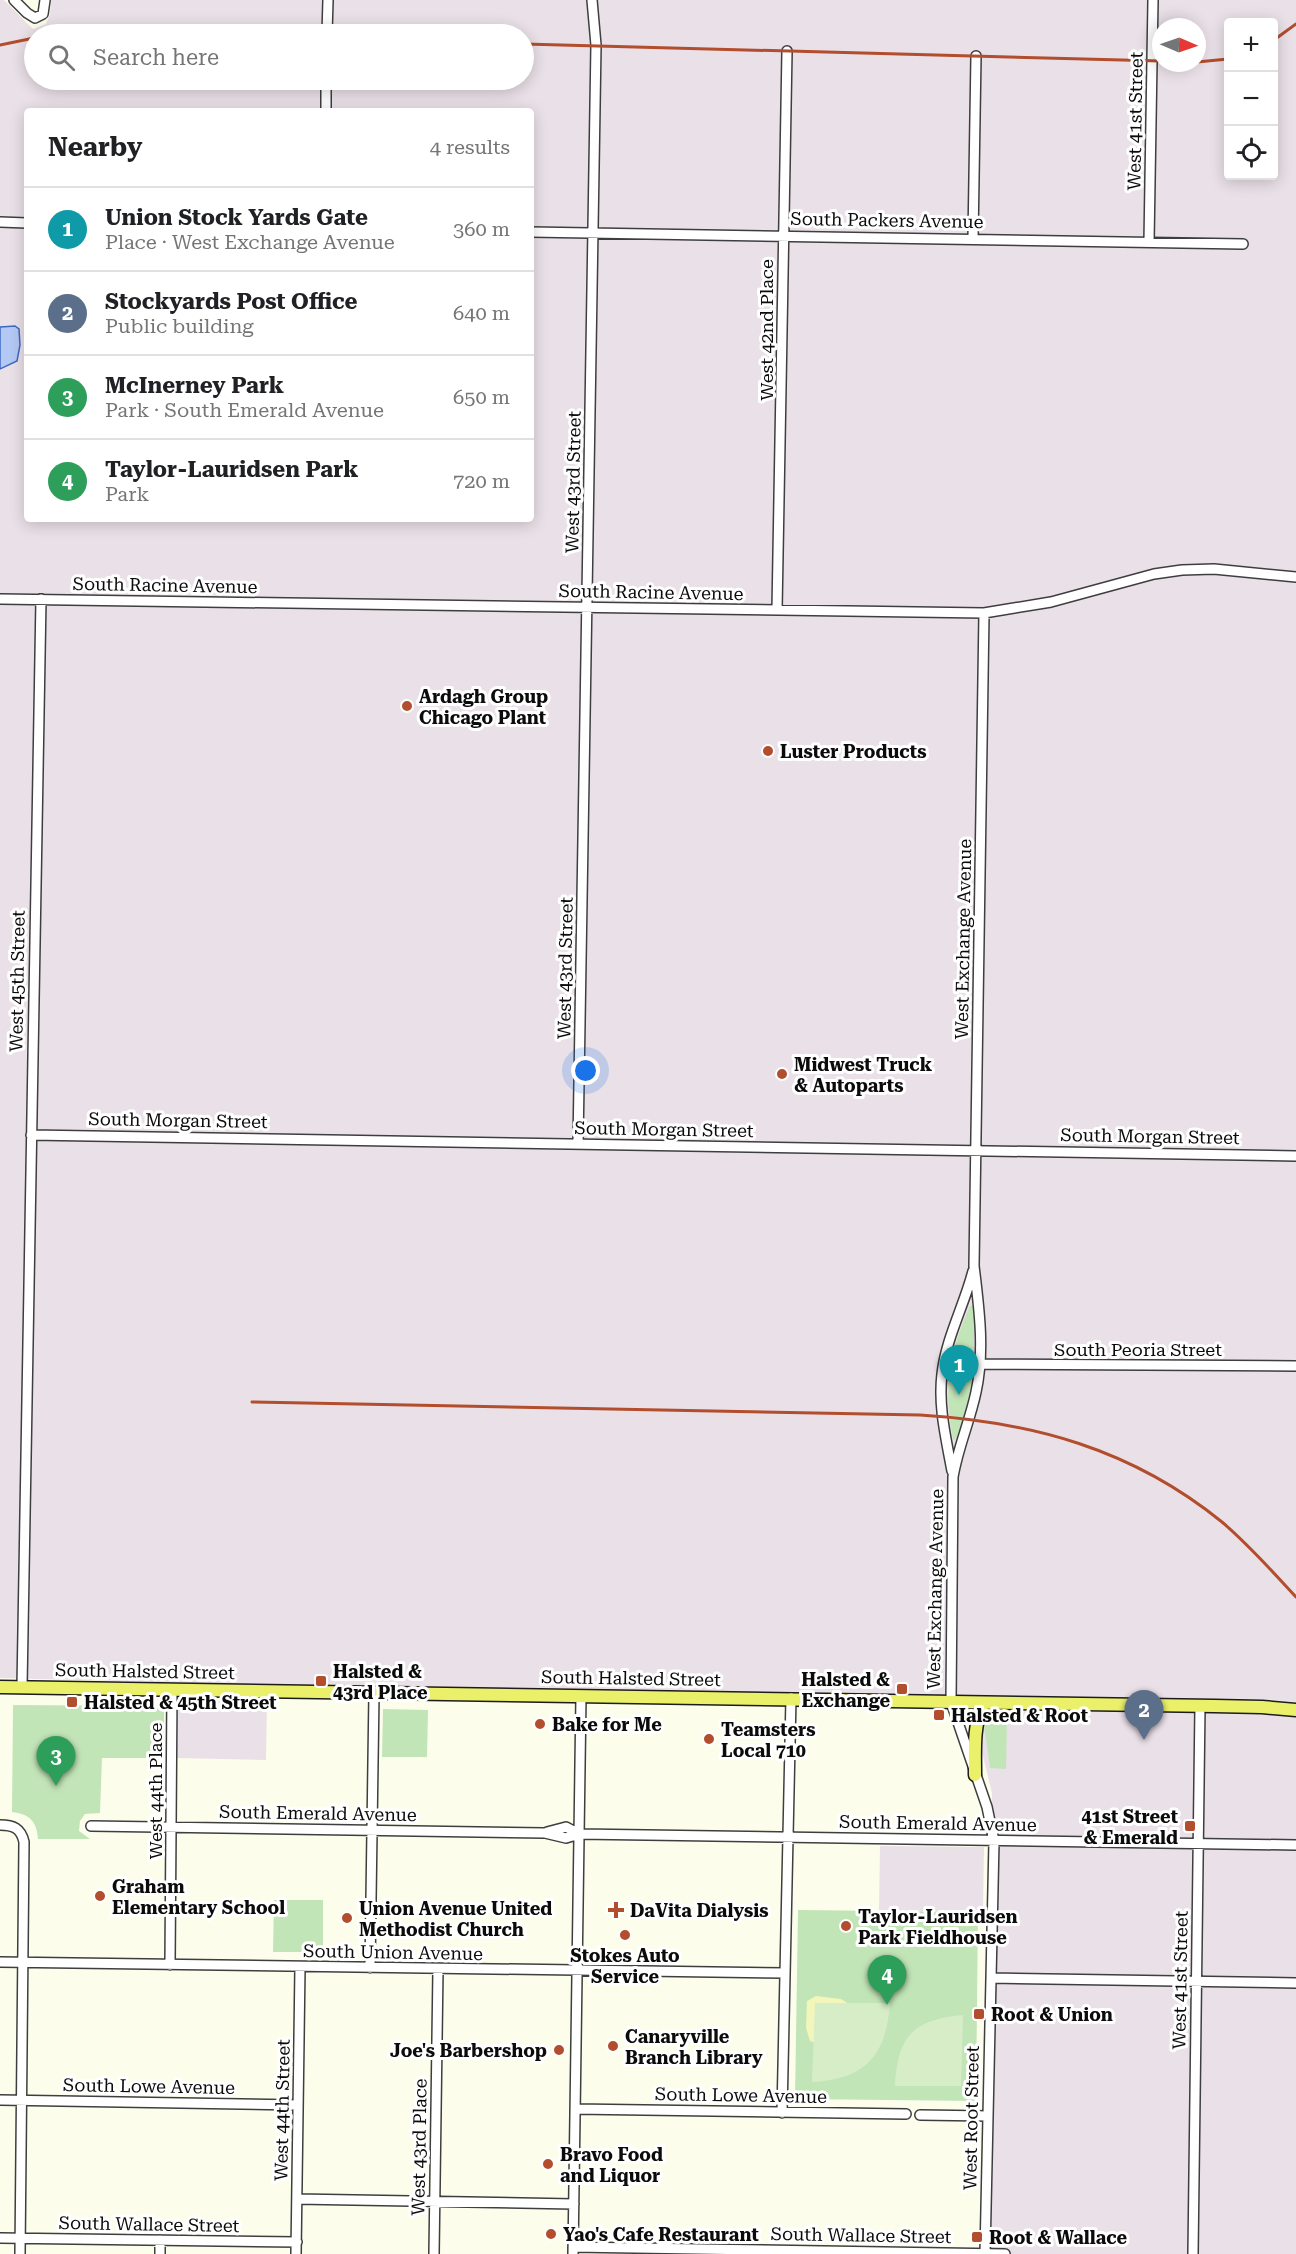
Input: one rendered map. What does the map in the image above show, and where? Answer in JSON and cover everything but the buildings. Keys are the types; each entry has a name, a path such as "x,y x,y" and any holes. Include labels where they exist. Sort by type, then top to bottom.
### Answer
{"main road":[{"name":"South Halsted Street","path":"0,1687 790,1698 1262,1707 1296,1710"},
{"path":"975,1775 975,1735 977,1717 983,1702"},
{"name":"South Halsted Street","path":"1262,1707 1296,1703"}],"street":[{"path":"14,0 27,14 39,17 45,10 45,0"},
{"path":"327,24 328,0"},
{"name":"West 43rd Street","path":"578,1144 596,45 592,0"},
{"name":"West 41st Street","path":"1149,242 1153,0"},
{"name":"West 42nd Place","path":"777,610 787,51"},
{"path":"973,238 976,56"},
{"path":"326,90 326,108"},
{"path":"0,222 24,223"},
{"name":"South Packers Avenue","path":"534,232 1243,244"},
{"name":"South Racine Avenue","path":"0,598 984,613 1051,602 1154,574 1182,570 1214,569 1296,577"},
{"name":"West 45th Street","path":"22,1687 41,599"},
{"name":"West Exchange Avenue","path":"951,1702 953,1477 958,1449 977,1390 980,1364 979,1309 974,1266 984,613"},
{"name":"South Morgan Street","path":"31,1135 1296,1156"},
{"name":"West Exchange Avenue","path":"953,1477 942,1416 942,1372 949,1341 967,1295 974,1266"},
{"name":"South Peoria Street","path":"980,1364 1296,1366"},
{"name":"West 44th Place","path":"170,1965 172,1689"},
{"path":"370,1968 374,1693"},
{"path":"573,2251 580,1696"},
{"path":"782,2113 790,1698"},
{"name":"West Root Street","path":"951,1702 987,1807 994,1841 985,2254"},
{"name":"West 41st Street","path":"1193,2254 1200,1706"},
{"path":"0,1825 18,1829 24,1842 20,2254"},
{"name":"South Emerald Avenue","path":"91,1826 545,1833 566,1827 579,1834 1296,1845"},
{"name":"South Union Avenue","path":"0,1962 785,1973"},
{"name":"West 44th Street","path":"296,2254 300,1967"},
{"name":"West 43rd Place","path":"434,2254 438,1969"},
{"path":"991,1978 1296,1983"},
{"name":"South Lowe Avenue","path":"0,2100 298,2105"},
{"name":"South Lowe Avenue","path":"575,2109 906,2114"},
{"path":"920,2115 988,2116"},
{"path":"297,2199 574,2204"},
{"name":"South Wallace Street","path":"0,2238 297,2242"},
{"path":"160,2240 160,2254"},
{"name":"South Wallace Street","path":"573,2251 1005,2254"}],"shaded area":[{"path":"0,0 4,0 28,24 24,24 24,90 534,90 534,24 46,24 50,14 51,0 1296,0 1296,2254 984,2254 992,1793 970,1703 0,1678"},
{"path":"970,1306 973,1306 974,1311 974,1376 962,1425 955,1440 950,1421 948,1387 957,1339"},
{"path":"176,1700 267,1701 266,1760 175,1758"},
{"path":"13,1705 164,1706 164,1758 102,1758 100,1813 85,1814 80,1821 79,1831 90,1839 38,1839 34,1823 23,1815 12,1812"},
{"path":"383,1709 428,1710 427,1757 382,1757"},
{"path":"996,1718 1007,1718 1006,1769 990,1768 984,1726"},
{"path":"880,1846 984,1847 983,1912 879,1911"},
{"path":"274,1900 323,1900 323,1952 273,1952"},
{"path":"798,1910 978,1912 976,2101 795,2099"},
{"path":"815,2003 890,2003 884,2037 878,2050 859,2070 831,2080 812,2082"},
{"path":"963,2015 961,2086 895,2086 900,2055 904,2043 911,2034 920,2026 931,2021"}],"sand":[{"path":"816,1996 841,1999 854,2007 816,2043 810,2041 806,2028 807,2001"}],"water":[{"path":"15,326 19,329 20,345 17,361 0,369 0,327"}],"railway":[{"path":"1278,37 1296,24"},
{"path":"0,45 24,40"},
{"path":"534,44 1152,61"},
{"path":"1206,61 1224,59"},
{"path":"252,1402 920,1415 1002,1424 1080,1444 1153,1475 1222,1522 1296,1597"}],"place":[{"name":"Ardagh Group Chicago Plant","path":"407,706"},
{"name":"Luster Products","path":"768,751"},
{"name":"Midwest Truck & Autoparts","path":"782,1074"},
{"name":"Union Stock Yards Gate","path":"959,1395"},
{"name":"Halsted & 43rd Place","path":"321,1681"},
{"name":"Halsted & Exchange","path":"902,1689"},
{"name":"Halsted & 45th Street","path":"72,1702"},
{"name":"Halsted & Root","path":"939,1715"},
{"name":"Bake for Me","path":"540,1724"},
{"name":"Teamsters Local 710","path":"709,1739"},
{"name":"Stockyards Post Office","path":"1144,1740"},
{"name":"McInerney Park","path":"56,1786"},
{"name":"41st Street & Emerald","path":"1190,1826"},
{"name":"Graham Elementary School","path":"100,1896"},
{"name":"DaVita Dialysis","path":"616,1910"},
{"name":"Union Avenue United Methodist Church","path":"347,1918"},
{"name":"Taylor-Lauridsen Park Fieldhouse","path":"846,1926"},
{"name":"Stokes Auto Service","path":"625,1935"},
{"name":"Taylor-Lauridsen Park","path":"887,2005"},
{"name":"Root & Union","path":"979,2014"},
{"name":"Canaryville Branch Library","path":"613,2046"},
{"name":"Joe's Barbershop","path":"559,2050"},
{"name":"Bravo Food and Liquor","path":"548,2164"},
{"name":"Yao's Cafe Restaurant","path":"551,2234"},
{"name":"Root & Wallace","path":"977,2237"}]}
